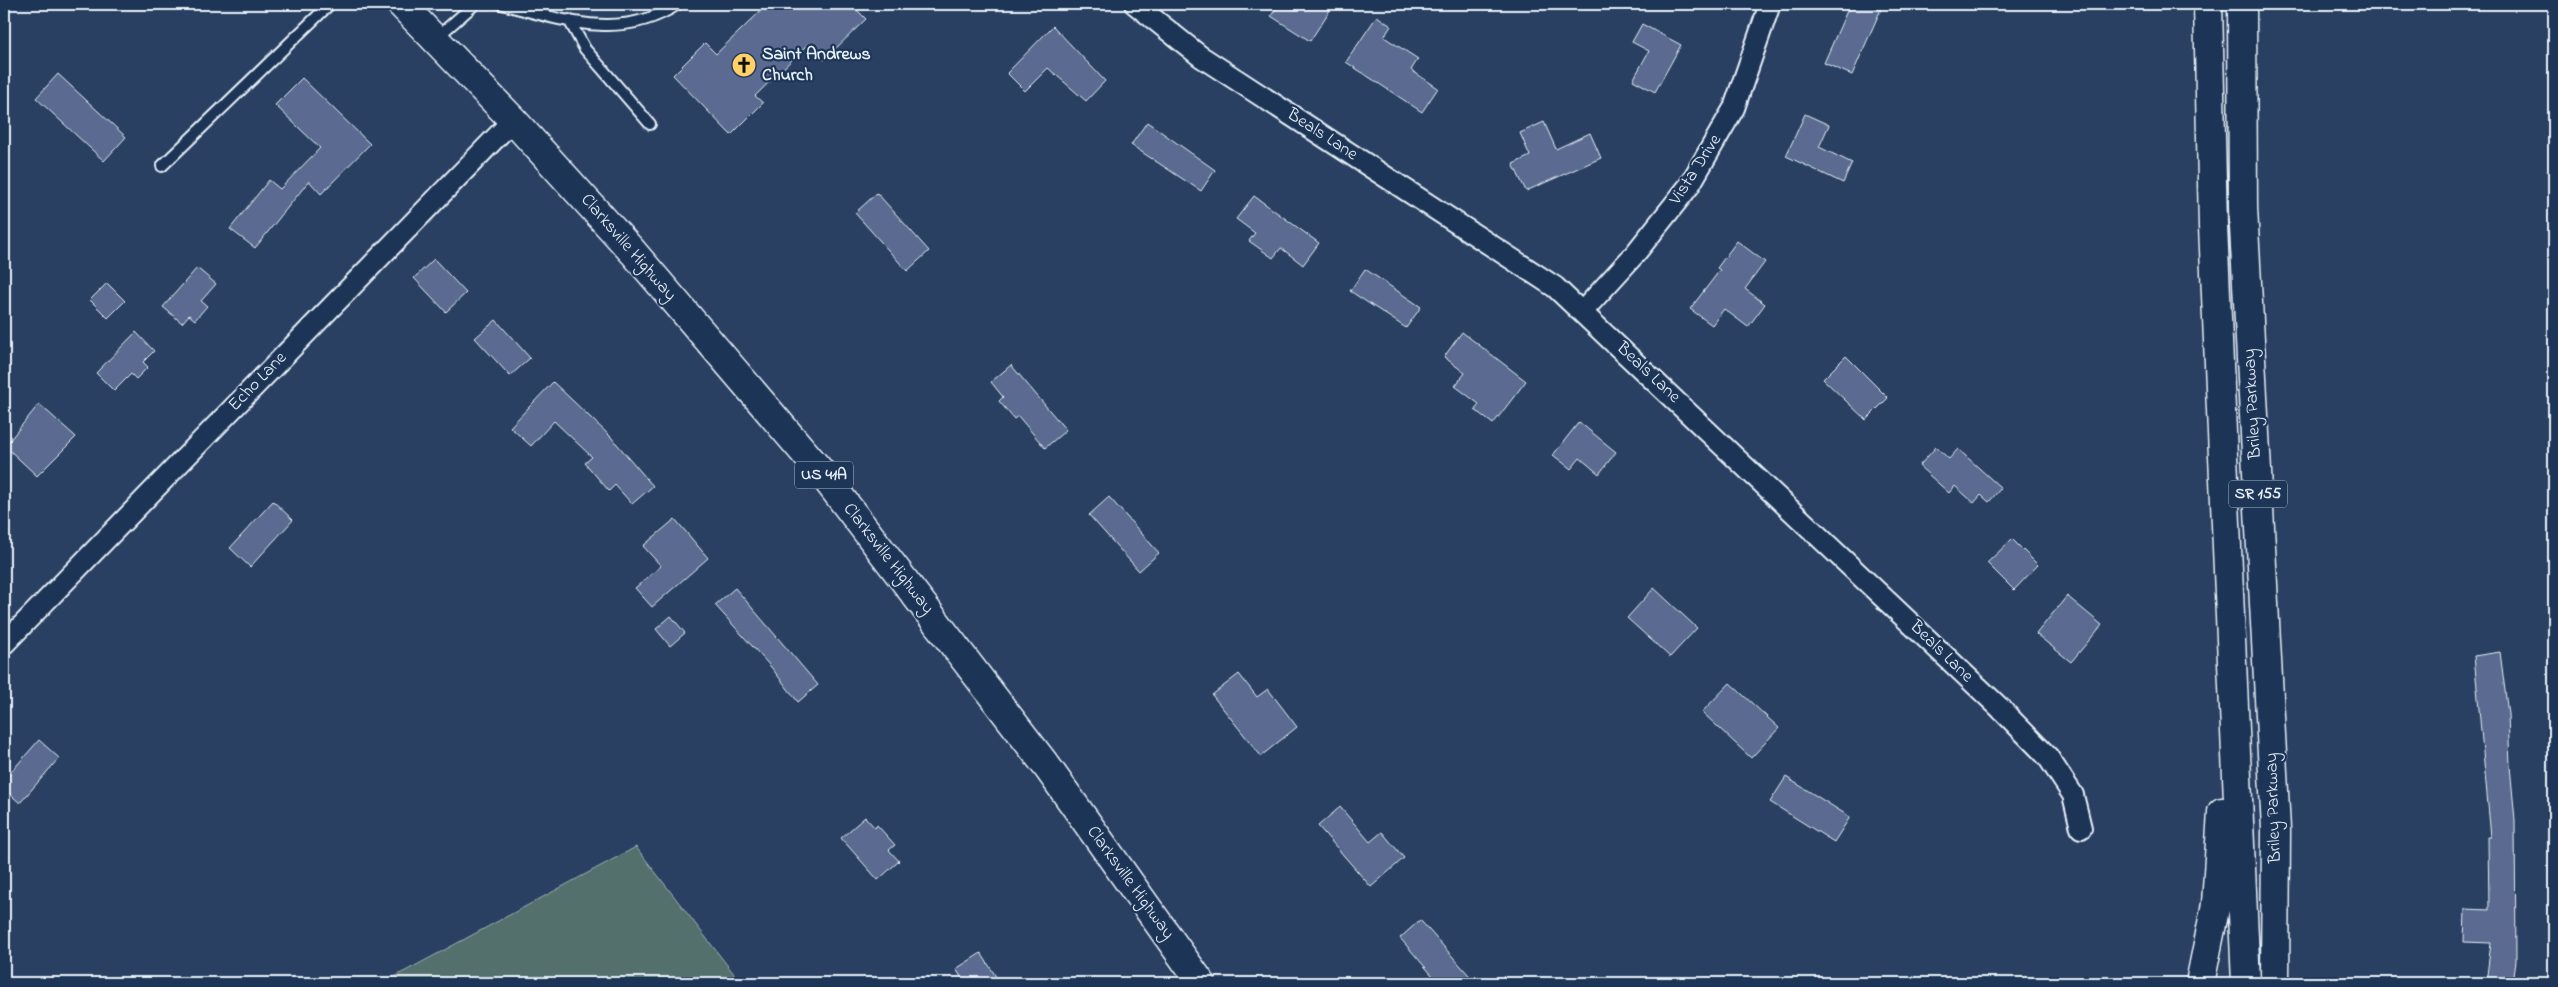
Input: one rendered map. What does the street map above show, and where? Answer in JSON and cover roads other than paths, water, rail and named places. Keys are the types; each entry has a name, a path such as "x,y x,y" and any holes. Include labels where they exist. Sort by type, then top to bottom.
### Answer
{"main road":[{"name":"Clarksville Highway","path":"401,4 513,120 633,252 821,472 1048,768 1201,983"},
{"name":"Briley Parkway","path":"2208,4 2213,226 2231,686 2246,983"},
{"name":"Briley Parkway","path":"2242,4 2244,208 2276,829 2274,983"},
{"path":"2200,983 2216,904 2231,686"}],"street":[{"name":"Beals Lane","path":"1135,4 1200,56 1555,287 1995,703 2048,756 2073,795 2081,828"},
{"name":"Vista Drive","path":"1582,312 1634,256 1689,186 1734,108 1770,4"},
{"name":"Echo Lane","path":"4,644 513,120"}],"lane":[{"path":"162,166 330,4"},
{"path":"435,38 475,4"},
{"path":"502,4 569,20 611,27 626,25 662,14 678,4"},
{"path":"569,20 585,49 650,124"}],"place":[{"name":"Saint Andrews Church","path":"744,65"}]}
